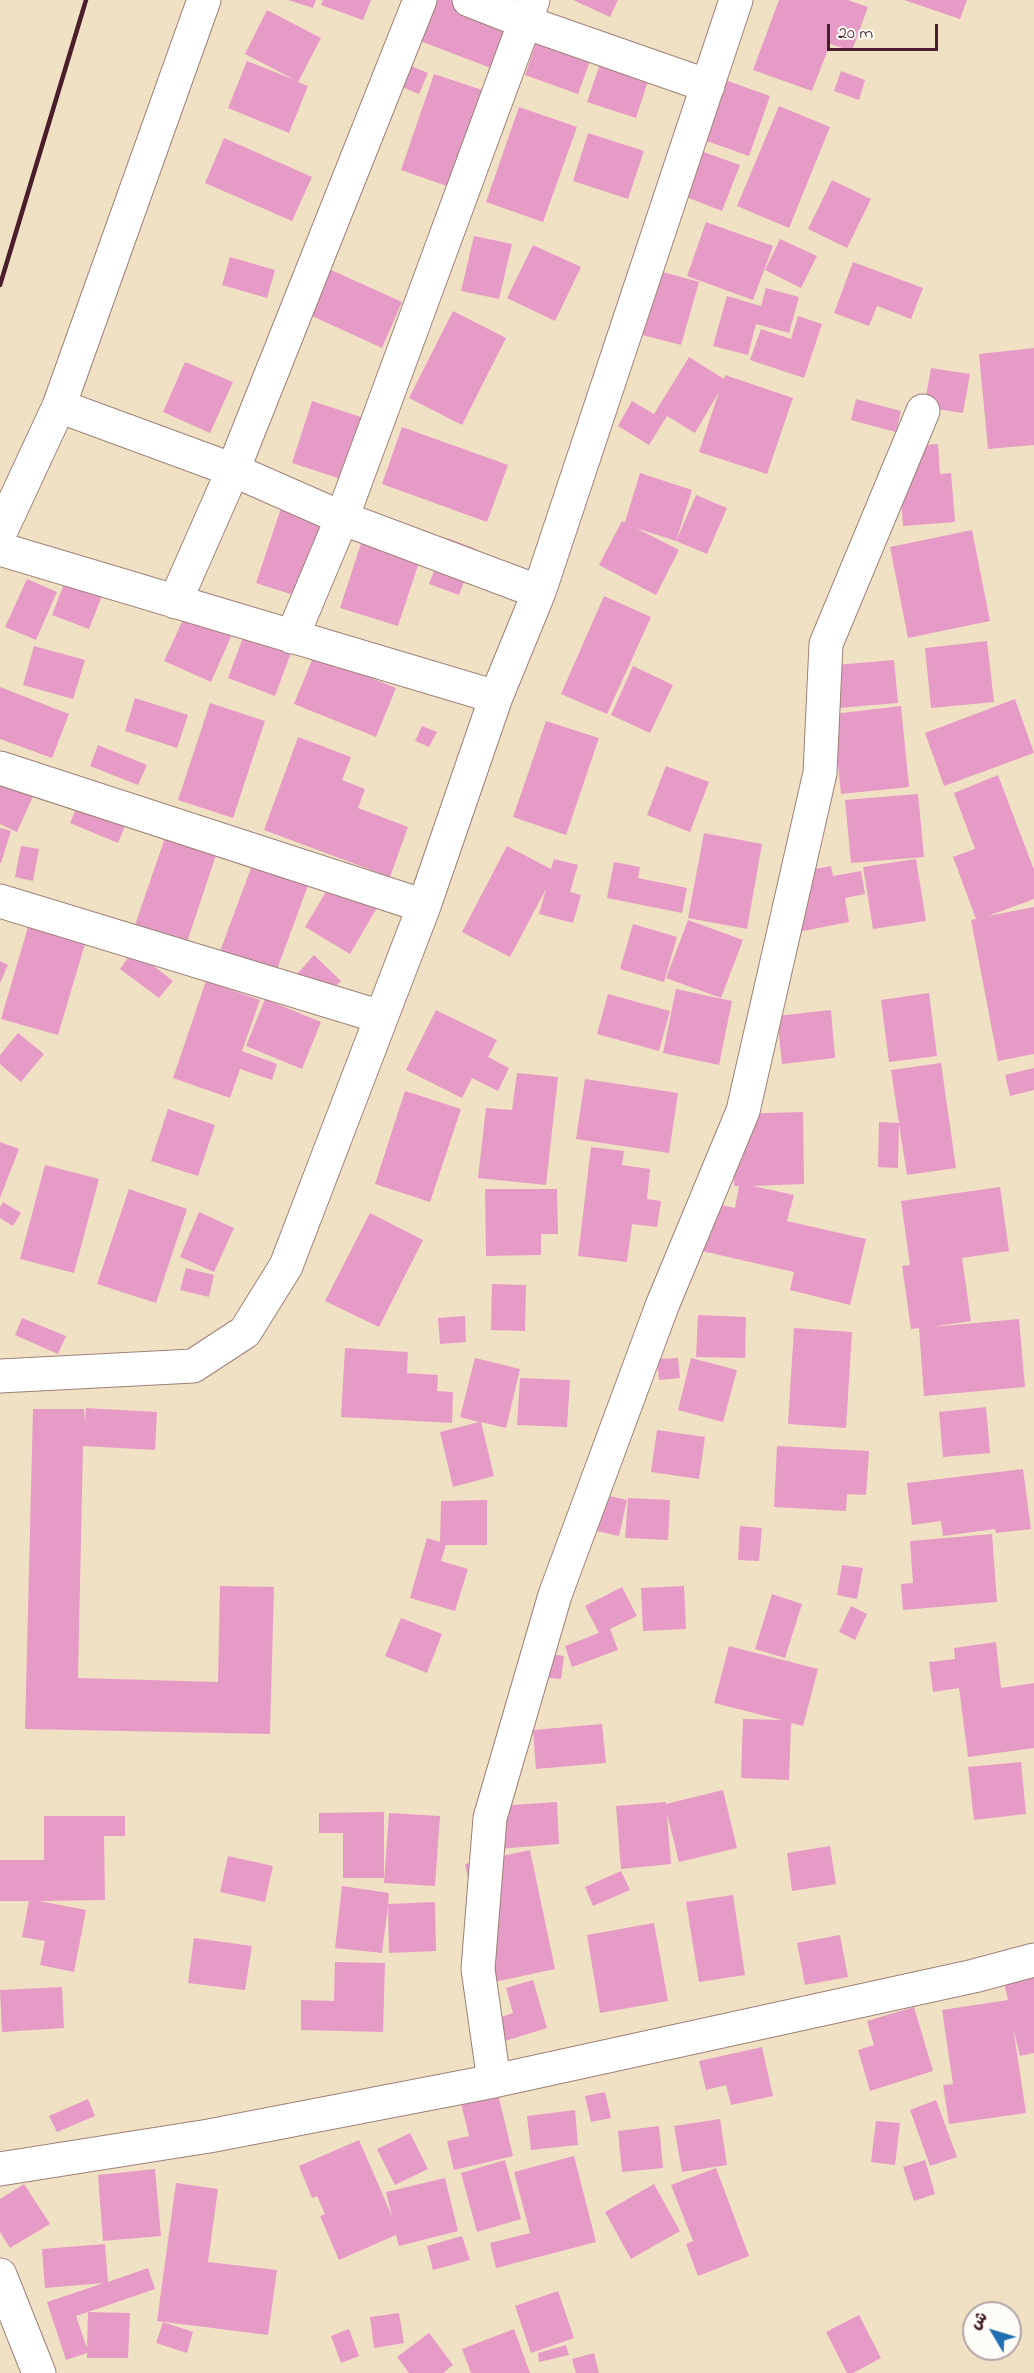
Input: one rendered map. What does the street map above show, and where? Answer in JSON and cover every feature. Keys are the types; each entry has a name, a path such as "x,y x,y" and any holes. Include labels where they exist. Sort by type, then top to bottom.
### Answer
{"street":[{"path":"0,533 59,406 204,0"},
{"path":"175,602 233,470 420,0"},
{"path":"469,0 529,11 708,86"},
{"path":"0,1376 193,1366 244,1332 286,1266 424,906 496,697 539,592 736,0"},
{"path":"292,636 342,518 529,11"},
{"path":"59,406 233,470 342,518 539,592"},
{"path":"494,2081 478,1969 490,1818 555,1595 662,1306 743,1111 820,773 826,644 923,411"},
{"path":"0,549 496,697"},
{"path":"0,768 424,906"},
{"path":"0,901 381,1017"},
{"path":"0,2169 209,2136 494,2081 974,1976 1034,1960"},
{"path":"0,2275 39,2373"}],"building":[{"path":"288,0 316,0 313,8"},
{"path":"323,0 371,0 363,20 321,5"},
{"path":"415,0 482,0 518,14 496,70 402,34"},
{"path":"573,0 618,0 610,17"},
{"path":"779,0 848,0 868,7 852,51 830,44 812,91 753,70"},
{"path":"904,0 967,0 960,19"},
{"path":"267,10 321,38 298,82 308,86 289,133 228,108 247,61 295,80 245,54"},
{"path":"544,19 598,39 578,94 525,75"},
{"path":"606,46 654,62 636,118 587,102"},
{"path":"411,66 428,73 419,94 402,87"},
{"path":"841,71 865,80 859,100 834,91"},
{"path":"434,74 491,93 458,190 401,170"},
{"path":"725,80 770,96 749,156 704,140"},
{"path":"779,106 830,127 789,228 737,206"},
{"path":"519,107 577,127 543,222 486,202"},
{"path":"588,133 644,151 628,199 573,181"},
{"path":"224,138 312,177 292,221 205,183"},
{"path":"698,150 740,165 722,211 681,195"},
{"path":"832,180 871,199 847,248 808,229"},
{"path":"706,222 773,246 753,300 687,276"},
{"path":"474,236 512,244 499,299 461,291"},
{"path":"780,239 817,256 801,288 765,270"},
{"path":"533,245 581,267 555,321 507,298"},
{"path":"230,257 275,270 267,298 222,285"},
{"path":"307,259 402,302 382,348 286,304"},
{"path":"853,262 923,288 911,319 877,306 869,326 834,313"},
{"path":"656,270 699,282 681,345 638,334"},
{"path":"766,288 799,297 789,333 756,324 748,355 713,346 727,296 761,306"},
{"path":"453,311 506,338 462,425 409,398"},
{"path":"798,316 822,324 804,378 750,360 761,329 791,339"},
{"path":"1034,348 1034,445 988,449 979,354"},
{"path":"689,357 724,379 725,375 793,398 767,474 699,452 719,392 695,433 667,416 649,445 618,426 632,401 654,414"},
{"path":"185,362 233,382 210,433 163,412"},
{"path":"931,368 970,374 963,413 924,407"},
{"path":"856,399 901,411 896,432 851,420"},
{"path":"312,401 361,417 341,479 292,463"},
{"path":"402,427 508,465 487,522 382,484"},
{"path":"938,444 940,474 951,473 955,522 903,526 898,447"},
{"path":"640,473 692,490 676,541 636,528 679,550 656,595 599,565 622,521 625,522"},
{"path":"289,484 344,502 312,601 256,583"},
{"path":"696,495 727,508 707,554 676,541"},
{"path":"371,513 429,532 398,626 340,608"},
{"path":"972,530 990,621 908,638 890,547"},
{"path":"447,538 476,549 459,595 429,584"},
{"path":"69,571 106,586 89,629 52,615"},
{"path":"27,579 57,592 36,640 5,627"},
{"path":"604,596 651,617 607,714 561,694"},
{"path":"191,602 237,623 211,682 164,661"},
{"path":"248,624 295,642 275,696 228,678"},
{"path":"987,641 994,702 931,708 925,648"},
{"path":"34,646 85,660 73,699 23,685"},
{"path":"314,655 396,688 376,737 294,704"},
{"path":"894,660 898,703 839,708 836,665"},
{"path":"633,666 673,685 650,733 611,715"},
{"path":"0,687 69,714 52,758 0,739"},
{"path":"135,698 188,715 177,748 125,731"},
{"path":"1015,699 1034,753 944,786 925,733"},
{"path":"210,703 265,721 233,818 178,800"},
{"path":"901,706 909,787 841,794 833,714"},
{"path":"546,721 599,738 566,835 513,817"},
{"path":"422,726 437,732 429,747 415,741"},
{"path":"298,737 351,757 342,780 365,789 358,808 408,827 390,877 264,830"},
{"path":"98,745 147,765 138,785 90,766"},
{"path":"0,763 40,781 17,832 0,824"},
{"path":"666,766 709,782 690,832 647,815"},
{"path":"998,775 1034,870 1034,899 988,916 1034,907 1034,1054 998,1061 971,920 976,919 953,857 975,849 954,793"},
{"path":"918,794 924,857 851,863 845,800"},
{"path":"80,800 128,819 118,843 70,823"},
{"path":"0,828 11,831 1,863 0,863"},
{"path":"168,829 219,846 187,942 135,925"},
{"path":"704,833 762,844 747,929 688,918"},
{"path":"21,846 39,849 33,881 15,877"},
{"path":"507,846 551,869 554,859 578,865 570,892 581,895 573,923 539,914 546,889 510,957 462,932"},
{"path":"916,859 926,921 873,929 863,867"},
{"path":"254,860 310,880 275,975 219,954"},
{"path":"614,862 640,867 638,878 687,888 682,913 607,898"},
{"path":"831,866 833,876 861,871 865,894 845,898 849,922 798,932 788,874"},
{"path":"333,880 378,906 350,954 305,927"},
{"path":"30,920 87,937 58,1035 1,1019"},
{"path":"688,920 743,940 721,998 666,978"},
{"path":"633,924 677,937 664,982 620,969"},
{"path":"133,950 173,981 159,998 120,969"},
{"path":"314,955 341,981 322,1000 296,975"},
{"path":"0,961 8,965 0,983"},
{"path":"206,981 260,1000 242,1051 277,1064 272,1080 240,1069 230,1098 173,1078"},
{"path":"676,989 732,1001 719,1065 663,1053"},
{"path":"929,993 937,1056 889,1062 881,1000"},
{"path":"608,994 670,1011 659,1051 597,1034"},
{"path":"265,999 321,1022 302,1069 246,1046"},
{"path":"436,1010 497,1040 488,1057 509,1068 498,1091 472,1078 462,1098 406,1070"},
{"path":"831,1010 835,1058 782,1064 777,1016"},
{"path":"18,1033 44,1054 21,1082 0,1064 0,1055"},
{"path":"941,1063 956,1168 907,1175 899,1124 898,1168 878,1167 879,1122 899,1123 891,1070"},
{"path":"1034,1068 1034,1090 1010,1096 1005,1075"},
{"path":"517,1073 558,1077 546,1185 478,1178 486,1108 512,1110"},
{"path":"585,1079 678,1093 669,1153 576,1139"},
{"path":"405,1091 461,1109 430,1202 375,1184"},
{"path":"168,1109 215,1125 198,1176 151,1161"},
{"path":"803,1112 804,1184 753,1186 794,1195 787,1221 866,1239 850,1305 790,1290 794,1272 693,1249 704,1201 735,1208 739,1186 734,1186 732,1114"},
{"path":"0,1142 19,1149 0,1198"},
{"path":"591,1147 624,1151 622,1165 650,1169 647,1199 661,1201 657,1227 632,1224 627,1262 578,1256"},
{"path":"45,1165 99,1179 74,1273 20,1259"},
{"path":"1000,1187 1009,1251 962,1258 971,1321 931,1327 1019,1319 1025,1387 924,1396 919,1328 911,1329 902,1266 910,1265 901,1201"},
{"path":"129,1189 187,1209 156,1303 97,1284"},
{"path":"485,1189 557,1189 558,1234 541,1234 541,1255 486,1256"},
{"path":"3,1202 21,1213 13,1226 0,1218 0,1207"},
{"path":"199,1212 234,1228 214,1272 180,1257"},
{"path":"370,1213 423,1240 379,1327 325,1301"},
{"path":"186,1268 214,1275 209,1297 180,1290"},
{"path":"492,1284 526,1285 525,1331 491,1330"},
{"path":"698,1315 746,1317 745,1358 696,1357"},
{"path":"465,1316 466,1342 440,1344 438,1318"},
{"path":"22,1318 66,1336 58,1354 15,1335"},
{"path":"794,1328 852,1332 846,1428 788,1424"},
{"path":"345,1348 408,1352 407,1373 438,1375 437,1391 453,1392 452,1423 341,1417"},
{"path":"475,1358 520,1369 506,1428 481,1422 494,1476 453,1487 440,1432 479,1422 460,1417"},
{"path":"678,1358 680,1378 659,1380 657,1359"},
{"path":"691,1358 737,1370 723,1422 678,1410"},
{"path":"520,1378 570,1380 567,1427 517,1425"},
{"path":"986,1407 990,1453 943,1457 939,1412"},
{"path":"86,1408 157,1412 155,1450 83,1446 78,1678 218,1682 220,1586 274,1587 270,1734 25,1729 33,1409 84,1409 85,1422"},
{"path":"657,1430 705,1437 699,1479 651,1472"},
{"path":"777,1446 869,1451 866,1495 847,1494 846,1511 774,1507"},
{"path":"1023,1469 1031,1529 996,1533 995,1529 943,1536 941,1521 912,1525 907,1483"},
{"path":"600,1494 627,1500 619,1536 592,1530"},
{"path":"628,1498 670,1500 668,1540 625,1538"},
{"path":"487,1500 487,1545 446,1545 441,1561 468,1569 455,1611 410,1598 427,1538 440,1542 441,1501"},
{"path":"740,1526 762,1528 759,1561 738,1560"},
{"path":"992,1534 997,1602 903,1610 901,1584 913,1583 910,1541"},
{"path":"842,1565 863,1568 857,1599 837,1595"},
{"path":"684,1586 686,1629 643,1631 641,1588"},
{"path":"622,1587 637,1616 610,1629 618,1650 572,1667 565,1646 599,1633 585,1606"},
{"path":"772,1594 802,1604 785,1658 755,1649"},
{"path":"851,1606 867,1614 855,1640 839,1632"},
{"path":"401,1618 442,1634 427,1673 385,1656"},
{"path":"996,1642 1001,1688 1034,1683 1034,1748 968,1757 959,1688 933,1692 929,1662 955,1659 954,1648"},
{"path":"729,1646 818,1669 803,1726 791,1723 789,1780 741,1778 743,1719 782,1720 714,1703"},
{"path":"543,1653 564,1656 561,1679 539,1677"},
{"path":"602,1724 606,1763 536,1769 533,1730"},
{"path":"1021,1762 1026,1814 974,1820 968,1767"},
{"path":"723,1790 737,1848 679,1862 667,1814 671,1864 621,1869 616,1806 666,1802 666,1804"},
{"path":"557,1802 559,1844 499,1849 496,1806"},
{"path":"384,1812 384,1878 343,1878 343,1833 319,1833 319,1813"},
{"path":"389,1813 440,1816 435,1886 384,1883"},
{"path":"44,1816 125,1816 125,1836 104,1836 105,1900 39,1901 86,1910 74,1972 40,1965 45,1941 22,1937 29,1901 0,1901 0,1860 44,1860"},
{"path":"830,1846 836,1884 792,1891 787,1853"},
{"path":"530,1850 555,1969 490,1983 465,1864"},
{"path":"228,1856 273,1866 265,1902 220,1892"},
{"path":"621,1871 630,1890 593,1906 585,1887"},
{"path":"342,1886 389,1893 388,1904 435,1902 436,1951 389,1953 388,1906 382,1953 335,1948"},
{"path":"733,1895 745,1975 699,1982 686,1902"},
{"path":"654,1923 668,2001 600,2013 587,1935"},
{"path":"840,1935 848,1977 805,1985 797,1943"},
{"path":"194,1938 252,1946 245,1990 188,1983"},
{"path":"335,1962 385,1963 383,2032 301,2030 301,2000 334,2001"},
{"path":"1034,1975 1034,2053 1020,2056 1013,2027 1026,2113 949,2124 943,2085 953,2084 942,2010 1008,2000 1004,1982"},
{"path":"533,1980 547,2028 502,2042 495,2019 513,2013 506,1988"},
{"path":"62,1987 64,2028 2,2032 0,1990"},
{"path":"914,2007 933,2071 870,2091 858,2050 874,2045 867,2021"},
{"path":"762,2047 773,2096 731,2105 726,2085 706,2090 699,2061"},
{"path":"497,2090 513,2156 454,2170 447,2141 469,2136 460,2099"},
{"path":"605,2092 611,2118 591,2122 585,2096"},
{"path":"88,2099 95,2116 57,2132 49,2116"},
{"path":"936,2100 957,2157 930,2166 910,2110"},
{"path":"575,2110 578,2145 531,2150 527,2116"},
{"path":"720,2119 727,2165 682,2172 674,2126"},
{"path":"876,2121 900,2123 895,2165 871,2162"},
{"path":"659,2126 663,2168 622,2172 618,2131"},
{"path":"410,2133 428,2169 395,2185 377,2149"},
{"path":"359,2140 392,2216 386,2192 445,2178 458,2231 399,2246 396,2235 339,2260 320,2216 325,2214 317,2196 312,2198 299,2166"},
{"path":"574,2156 596,2242 496,2268 490,2243 530,2233 514,2172"},
{"path":"505,2160 521,2219 477,2232 461,2173"},
{"path":"925,2160 935,2194 914,2201 903,2167"},
{"path":"716,2168 749,2256 698,2276 686,2244 693,2241 671,2185"},
{"path":"155,2169 161,2236 103,2241 98,2175"},
{"path":"176,2183 218,2189 208,2262 277,2270 268,2335 157,2321"},
{"path":"24,2184 50,2224 10,2248 0,2232 0,2199"},
{"path":"654,2184 680,2231 631,2259 605,2212"},
{"path":"462,2236 470,2260 433,2270 427,2246"},
{"path":"105,2244 108,2282 148,2268 155,2289 88,2312 130,2313 128,2358 87,2358 87,2353 66,2360 47,2302 104,2283 45,2288 42,2249","holes":["88,2312 87,2348 76,2316"]},
{"path":"558,2291 574,2338 531,2353 515,2306"},
{"path":"399,2313 404,2343 374,2348 370,2317"},
{"path":"859,2315 881,2358 853,2373 847,2373 826,2332"},
{"path":"163,2322 193,2332 187,2353 156,2343"},
{"path":"349,2329 359,2356 341,2363 331,2336"},
{"path":"514,2329 530,2373 471,2373 462,2349"},
{"path":"429,2333 453,2365 443,2373 409,2373 397,2357"},
{"path":"566,2345 569,2355 539,2362 538,2353"},
{"path":"594,2353 599,2373 576,2373 572,2359"}],"railway":[{"path":"0,285 86,0"}]}
